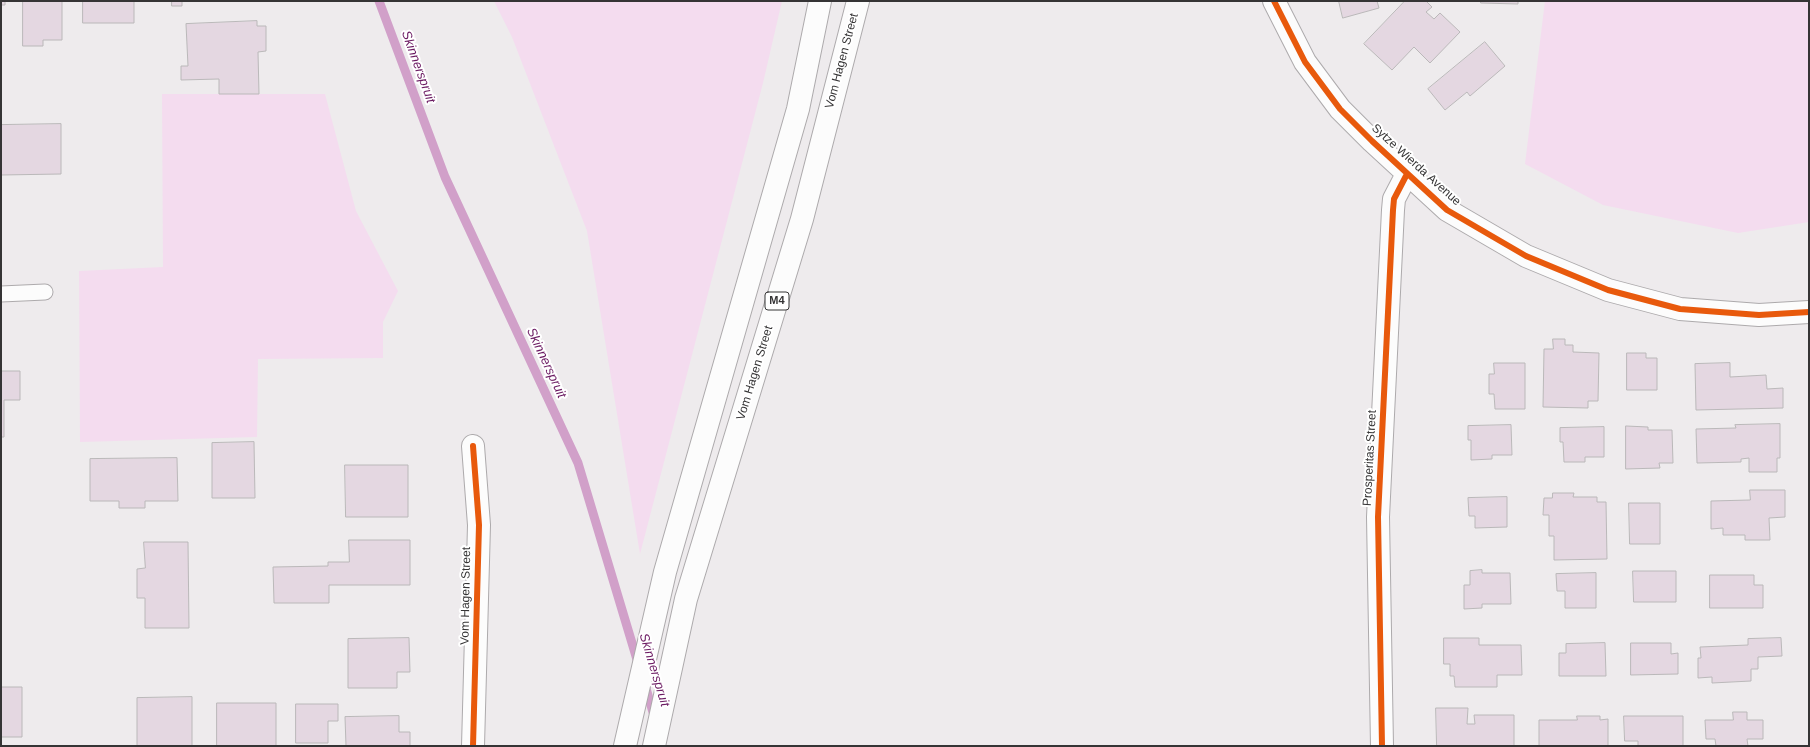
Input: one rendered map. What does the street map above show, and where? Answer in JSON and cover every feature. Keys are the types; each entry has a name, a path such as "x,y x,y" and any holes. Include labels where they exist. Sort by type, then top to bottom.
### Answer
{"main road":[{"path":"625,746 665,572 798,110 820,1"},
{"name":"Vom Hagen Street","path":"654,746 686,599 802,219 858,1"},
{"name":"Sytze Wierda Avenue","path":"1274,1 1305,62 1340,109 1407,174 1447,210 1526,256 1608,290 1680,310 1759,316 1809,312"},
{"name":"Prosperitas Street","path":"1382,746 1379,502 1394,198 1407,174"},
{"name":"Vom Hagen Street","path":"473,446 479,525 473,746"}],"lane":[{"path":"1,294 44,292"}],"shaded area":[{"path":"494,1 782,1 763,83 640,554 587,231 512,37"},
{"path":"1545,1 1809,1 1809,222 1738,233 1603,205 1525,164"},
{"path":"162,94 325,94 356,211 398,291 383,322 383,358 258,359 257,437 80,442 79,271 163,267"}],"building":[{"path":"1,1 5,1 5,5 1,5"},
{"path":"23,1 62,1 62,40 43,40 43,46 23,46"},
{"path":"83,1 134,1 134,23 83,23"},
{"path":"172,1 182,1 182,6 172,6"},
{"path":"1339,1 1377,1 1379,8 1343,18"},
{"path":"1405,1 1426,1 1432,7 1426,12 1434,19 1440,13 1460,32 1430,63 1414,47 1392,70 1364,44"},
{"path":"1481,1 1518,1 1518,4 1481,3"},
{"path":"257,21 257,26 266,26 266,51 258,52 259,94 219,94 219,79 181,80 181,66 188,66 186,24"},
{"path":"1485,42 1505,66 1470,96 1467,92 1445,110 1428,89"},
{"path":"61,124 61,174 1,175 1,125"},
{"path":"1553,339 1565,339 1565,345 1573,345 1573,352 1599,353 1598,401 1588,401 1588,408 1543,407 1544,349 1553,349"},
{"path":"1627,353 1646,353 1646,358 1657,358 1657,390 1627,390"},
{"path":"1494,363 1525,363 1525,409 1495,409 1494,394 1489,394 1489,374 1494,374"},
{"path":"1730,363 1730,377 1766,375 1767,389 1783,388 1783,408 1696,410 1695,364"},
{"path":"1,371 20,371 20,400 4,400 4,437 1,437"},
{"path":"1780,424 1780,458 1777,458 1777,472 1749,472 1749,458 1741,459 1741,462 1697,463 1696,429 1736,428 1735,425"},
{"path":"1511,425 1512,455 1492,455 1492,459 1471,460 1471,440 1468,440 1468,426"},
{"path":"1626,426 1648,427 1648,430 1672,430 1673,463 1659,463 1660,468 1626,469"},
{"path":"1604,427 1604,457 1585,457 1585,462 1564,462 1563,442 1560,442 1560,428"},
{"path":"254,442 255,498 212,498 212,443"},
{"path":"177,458 178,501 145,501 145,508 119,508 119,501 90,501 90,459"},
{"path":"345,465 408,465 408,517 346,517"},
{"path":"1750,490 1785,490 1785,517 1769,518 1770,540 1745,540 1745,535 1723,535 1723,528 1711,529 1711,501 1750,500"},
{"path":"1553,493 1574,493 1573,497 1597,497 1597,502 1606,502 1607,559 1554,560 1554,536 1549,536 1549,515 1543,515 1544,498 1552,498"},
{"path":"1507,497 1507,527 1475,528 1475,516 1469,516 1468,498"},
{"path":"1629,503 1660,503 1660,544 1630,544"},
{"path":"349,540 410,540 410,585 329,585 329,603 274,603 273,567 328,566 328,562 349,562"},
{"path":"144,542 188,542 189,628 145,628 145,598 137,598 137,569 145,568"},
{"path":"1482,570 1482,573 1510,573 1511,604 1482,604 1482,608 1464,609 1464,585 1470,585 1470,571"},
{"path":"1633,571 1676,571 1676,602 1634,602"},
{"path":"1596,573 1596,608 1565,608 1565,591 1557,591 1556,574"},
{"path":"1710,575 1754,575 1754,585 1763,585 1763,608 1710,608"},
{"path":"409,638 410,672 397,672 397,688 348,688 348,639"},
{"path":"1444,638 1479,638 1479,645 1521,645 1522,675 1497,675 1497,687 1455,687 1454,676 1450,676 1450,664 1444,664"},
{"path":"1781,638 1782,656 1758,657 1758,669 1751,669 1751,681 1712,683 1712,677 1698,678 1698,658 1701,658 1700,647 1748,645 1748,639"},
{"path":"1605,643 1606,676 1559,676 1559,653 1566,653 1566,644"},
{"path":"1631,643 1671,643 1671,654 1678,653 1678,674 1631,675"},
{"path":"1,687 22,687 22,737 1,737"},
{"path":"192,697 192,746 137,746 137,698"},
{"path":"217,703 276,703 276,746 217,746"},
{"path":"296,704 338,704 338,721 328,721 328,743 296,743"},
{"path":"1436,708 1468,708 1467,724 1475,724 1474,715 1514,715 1514,746 1437,746"},
{"path":"1733,712 1747,712 1747,720 1763,720 1763,739 1747,739 1748,746 1716,746 1715,739 1706,739 1705,720 1733,720"},
{"path":"399,716 399,732 410,732 410,746 346,746 345,717"},
{"path":"1577,716 1600,716 1600,720 1608,719 1608,746 1539,746 1539,720 1577,720"},
{"path":"1624,716 1683,716 1683,746 1638,746 1638,741 1625,741"}],"waterway":[{"name":"Skinnerspruit","path":"379,1 445,177 578,463 638,663"},
{"name":"Skinnerspruit","path":"645,685 655,719"}],"cycle path":[{"path":"1274,1 1305,62 1340,109 1372,141 1447,210 1526,256 1608,290 1680,309 1759,315 1809,312"},
{"path":"1382,746 1378,517 1393,210 1394,199 1407,174"},
{"path":"473,446 479,525 473,746"}]}
